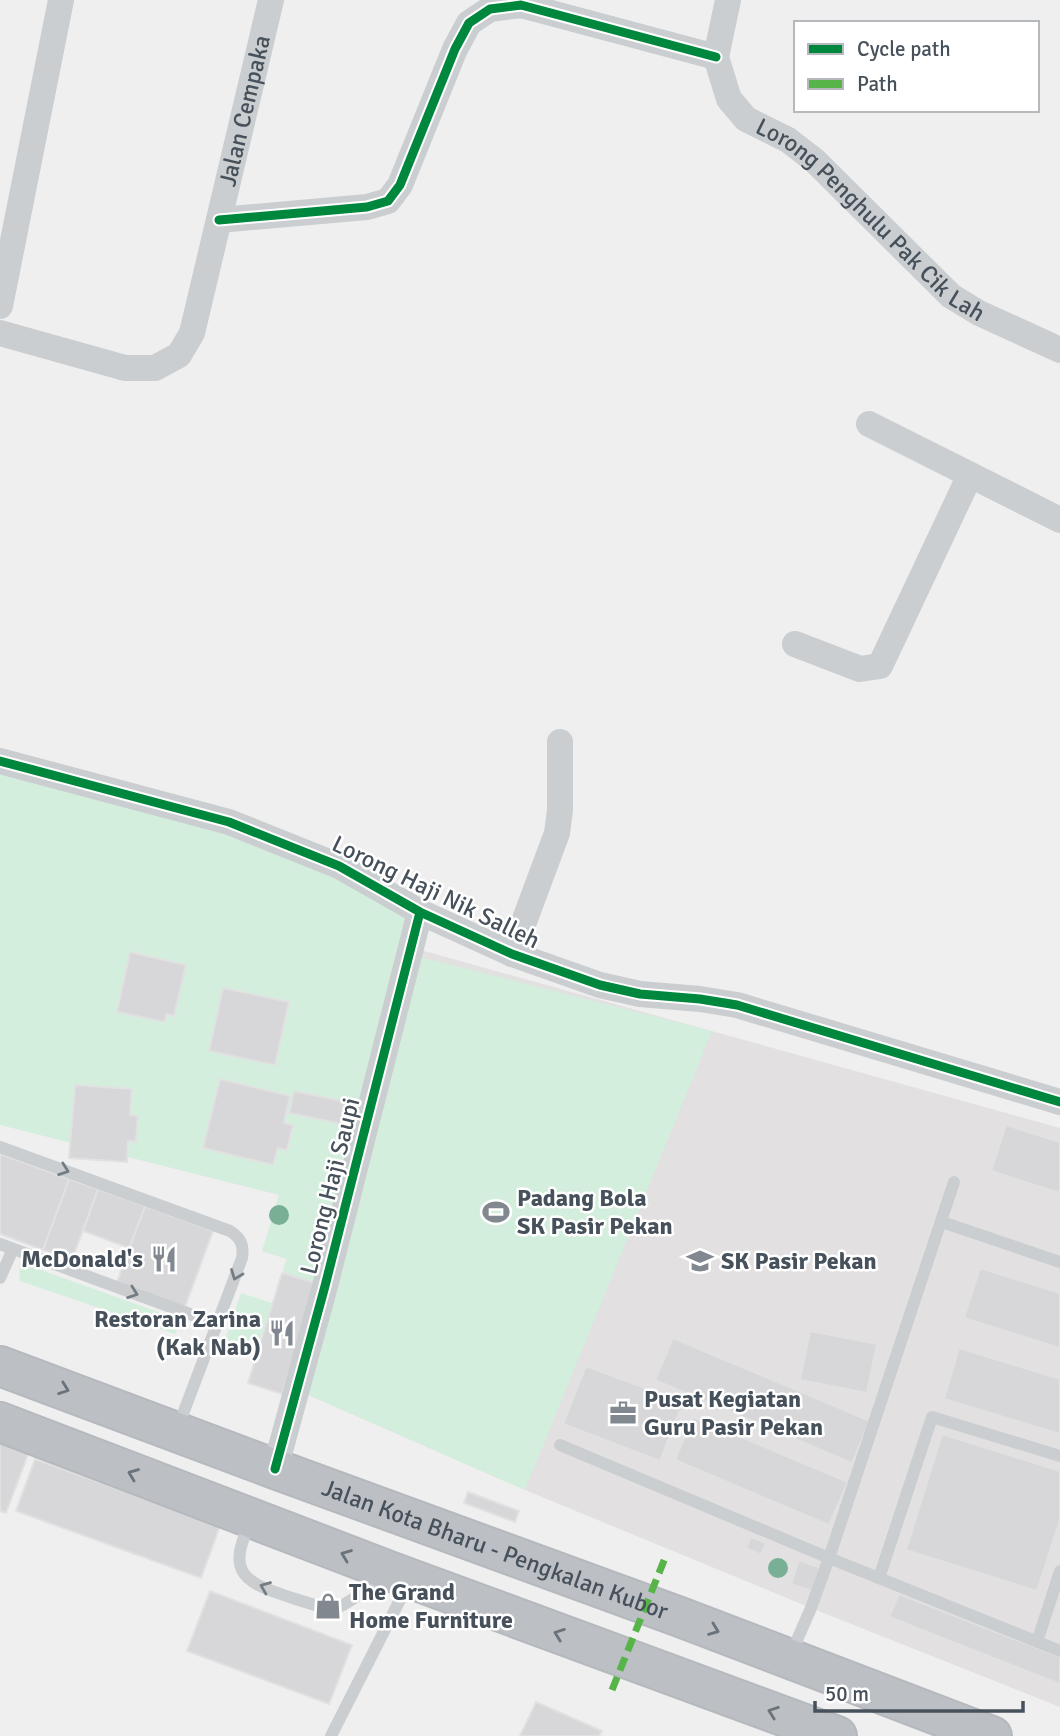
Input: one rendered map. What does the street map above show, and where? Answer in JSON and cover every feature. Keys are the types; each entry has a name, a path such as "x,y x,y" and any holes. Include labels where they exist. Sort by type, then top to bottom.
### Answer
{"highway":[{"name":"Jalan Kota Bharu - Pengkalan Kubor","path":"0,1366 680,1617 992,1736"},
{"path":"0,1422 402,1576 837,1736"}],"street":[{"path":"0,306 61,0"},
{"name":"Jalan Cempaka","path":"0,333 125,368 155,368 179,355 192,333 271,0"},
{"path":"219,220 368,207 388,201 400,185 455,48 469,23 490,9 520,5 716,57 728,0"},
{"name":"Lorong Penghulu Pak Cik Lah","path":"716,57 729,99 746,119 788,140 814,160 951,296 979,313 1060,350"},
{"path":"869,424 1060,520"},
{"path":"795,644 860,669 880,666 970,475"},
{"path":"512,954 557,833 560,810 560,742"},
{"name":"Lorong Haji Nik Salleh","path":"0,761 229,822 340,866 420,912 512,954 600,985 640,994 737,1005 1060,1102"},
{"name":"Lorong Haji Saupi","path":"275,1469 325,1286 420,912"}],"lane":[{"path":"0,1147 230,1231 242,1242 242,1258 177,1431"},
{"path":"789,1659 829,1558 954,1182"},
{"path":"942,1222 1060,1262"},
{"path":"0,1278 6,1247 217,1324"},
{"path":"879,1578 932,1418 1060,1455"},
{"path":"560,1445 1060,1651"},
{"path":"250,1518 238,1558 241,1569 248,1578 258,1584 332,1608 344,1606 402,1576"},
{"path":"1037,1642 1060,1571"},
{"path":"331,1736 402,1576"}],"shaded area":[{"name":"SK Pasir Pekan","path":"417,949 1060,1128 1060,1707 525,1490 306,1394"}],"green space":[{"path":"0,761 229,822 420,912 325,1286 282,1273 288,1255 286,1259 262,1251 279,1195 0,1125"},
{"name":"Padang Bola SK Pasir Pekan","path":"420,957 712,1031 525,1490 306,1394"},
{"path":"19,1262 183,1321 175,1334 20,1281"},
{"path":"241,1293 272,1303 260,1339 224,1343"}],"building":[{"path":"130,952 186,965 174,1016 167,1014 165,1022 117,1012"},
{"path":"223,988 289,1002 275,1065 209,1051"},
{"path":"220,1079 290,1096 284,1123 293,1125 287,1150 278,1148 273,1165 203,1148"},
{"path":"75,1085 132,1089 130,1115 138,1116 136,1142 128,1141 127,1162 69,1158"},
{"path":"294,1091 352,1103 347,1125 289,1113"},
{"path":"1006,1125 1060,1142 1060,1193 991,1171"},
{"path":"0,1154 69,1179 43,1250 0,1234"},
{"path":"69,1179 98,1189 72,1260 43,1250"},
{"path":"98,1189 145,1206 129,1248 83,1231"},
{"name":"McDonald's","path":"145,1206 213,1231 185,1307 117,1282"},
{"path":"980,1268 1060,1293 1060,1348 964,1318"},
{"name":"Restoran Zarina (Kak Nab)","path":"282,1273 316,1283 282,1394 248,1383"},
{"path":"810,1331 877,1344 867,1393 800,1380"},
{"path":"673,1338 870,1421 852,1463 655,1380"},
{"path":"959,1348 1060,1379 1060,1434 944,1399"},
{"name":"Pusat Kegiatan Guru Pasir Pekan","path":"586,1366 683,1402 660,1461 563,1424"},
{"path":"693,1417 848,1482 829,1525 675,1460"},
{"path":"942,1434 1060,1471 1060,1520 1037,1591 906,1550"},
{"path":"0,1438 30,1449 6,1513 0,1511"},
{"path":"35,1459 220,1526 201,1578 16,1511"},
{"path":"468,1492 519,1511 515,1522 464,1503"},
{"path":"751,1537 766,1543 761,1555 746,1548"},
{"path":"799,1560 820,1568 812,1591 791,1584"},
{"path":"210,1591 352,1645 329,1704 187,1651"},
{"path":"899,1594 1060,1657 1060,1684 889,1617"},
{"path":"536,1702 602,1731 599,1736 520,1736"}],"marked path":[{"path":"612,1690 665,1558"}],"cycle path":[{"path":"219,220 367,207 388,201 400,185 455,49 469,23 490,9 521,5 716,57"},
{"path":"0,761 229,822 339,866 420,912 512,954 600,985 640,994 737,1005 1060,1102"},
{"path":"275,1469 325,1286 420,912"}],"place":[{"name":"Padang Bola SK Pasir Pekan","path":"496,1212"},
{"name":"McDonald's","path":"164,1259"},
{"name":"SK Pasir Pekan","path":"700,1261"},
{"name":"Restoran Zarina (Kak Nab)","path":"282,1333"},
{"name":"Pusat Kegiatan Guru Pasir Pekan","path":"623,1413"},
{"name":"The Grand Home Furniture","path":"328,1606"}]}
